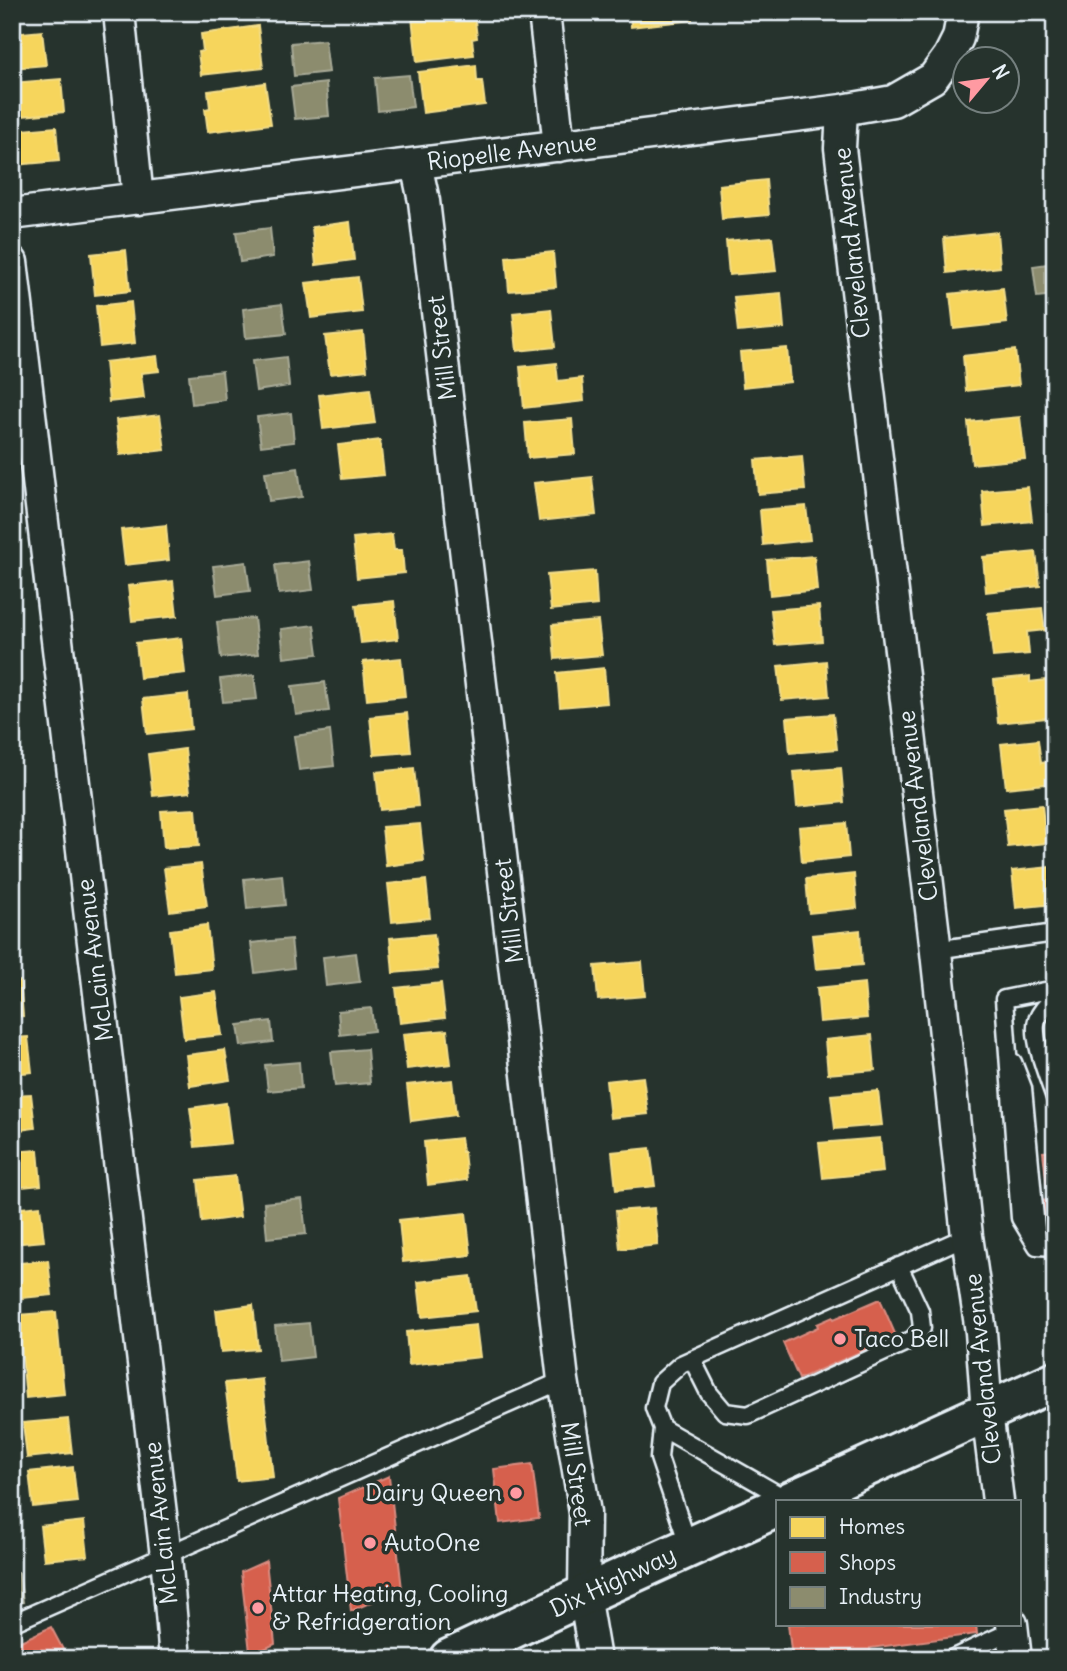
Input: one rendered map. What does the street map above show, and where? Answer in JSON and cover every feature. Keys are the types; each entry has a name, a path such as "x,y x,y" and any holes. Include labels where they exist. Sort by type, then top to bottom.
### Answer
{"main road":[{"path":"792,1500 1055,1381"},
{"name":"Dix Highway","path":"449,1659 776,1508"}],"street":[{"path":"119,12 138,199"},
{"path":"544,12 559,146"},
{"name":"Riopelle Avenue","path":"12,214 842,110 893,101 933,78 949,57 958,38 963,12"},
{"name":"Cleveland Avenue","path":"842,110 840,148 936,950 967,1236 981,1332 998,1500"},
{"name":"Mill Street","path":"416,164 424,201 563,1380 585,1513 583,1595 595,1659"},
{"name":"McLain Avenue","path":"12,262 166,1556 175,1659"}],"lane":[{"path":"936,950 1055,933"},
{"path":"1055,989 1004,999 1020,1218 1037,1245 1055,1247"},
{"path":"1055,997 1037,1021 1035,1036 1055,1098"},
{"path":"689,1548 659,1458 662,1428 654,1408 660,1383 681,1364 967,1236"},
{"path":"692,1359 709,1393 725,1412 748,1415 913,1339 922,1328 920,1311 899,1266"},
{"path":"12,1623 563,1380"},
{"path":"662,1428 788,1500"},
{"path":"951,1659 1014,1638"}],"building: Homes":[{"path":"193,12 240,12 193,18"},
{"path":"474,12 477,38 472,39 474,55 417,62 412,17"},
{"path":"630,12 691,12 692,20 631,27"},
{"path":"258,26 263,68 201,75 198,52 203,51 201,34"},
{"path":"42,31 46,65 12,68 12,34"},
{"path":"476,65 477,81 482,81 485,105 423,113 418,72"},
{"path":"61,79 64,112 12,117 12,83"},
{"path":"265,83 271,124 208,132 205,109 210,108 208,91"},
{"path":"56,127 59,161 15,165 12,131"},
{"path":"766,180 769,215 722,219 719,185"},
{"path":"350,222 354,260 316,265 312,227"},
{"path":"997,232 1000,267 947,273 944,238"},
{"path":"772,237 776,271 729,275 726,241"},
{"path":"126,250 130,291 95,295 91,254"},
{"path":"553,252 556,287 509,291 506,257"},
{"path":"358,277 362,312 311,318 306,283"},
{"path":"1003,288 1007,323 954,329 950,294"},
{"path":"781,293 784,328 738,332 734,297"},
{"path":"131,302 135,343 100,347 96,306"},
{"path":"551,309 555,347 517,351 513,313"},
{"path":"363,332 367,370 330,374 325,336"},
{"path":"787,348 790,382 743,387 740,352"},
{"path":"1015,350 1019,385 966,391 963,356"},
{"path":"157,356 159,371 141,373 144,398 109,402 105,362"},
{"path":"556,363 558,381 582,378 584,401 524,408 520,367"},
{"path":"370,389 375,423 323,429 319,395"},
{"path":"160,415 165,450 120,455 116,420"},
{"path":"1020,417 1025,459 972,464 968,422"},
{"path":"572,419 575,454 528,458 525,423"},
{"path":"380,440 384,475 342,479 338,445"},
{"path":"802,456 805,490 758,494 755,460"},
{"path":"592,477 596,515 539,521 534,483"},
{"path":"1028,487 1032,521 985,526 982,491"},
{"path":"806,506 810,540 763,545 760,510"},
{"path":"166,525 169,560 125,565 121,530"},
{"path":"392,534 394,550 402,550 404,573 357,578 353,538"},
{"path":"1036,552 1040,586 986,592 983,557"},
{"path":"814,556 817,590 770,595 767,560"},
{"path":"595,571 597,605 551,610 547,575"},
{"path":"173,581 177,616 132,621 128,586"},
{"path":"394,601 398,639 361,643 356,605"},
{"path":"819,606 822,641 775,645 771,610"},
{"path":"1042,608 1045,630 1027,632 1029,654 993,657 988,613"},
{"path":"598,621 602,655 555,659 552,625"},
{"path":"181,638 185,673 140,678 136,643"},
{"path":"401,658 405,696 367,700 363,662"},
{"path":"826,661 829,696 782,700 778,666"},
{"path":"604,668 607,703 560,707 557,673"},
{"path":"1030,676 1030,682 1055,679 1055,717 998,723 994,680"},
{"path":"188,694 191,729 147,734 143,699"},
{"path":"407,713 411,752 374,755 370,717"},
{"path":"833,714 837,749 790,753 787,718"},
{"path":"1038,740 1041,763 1055,761 1055,783 1006,788 1001,744"},
{"path":"185,749 190,792 153,796 148,754"},
{"path":"414,768 418,806 380,810 376,772"},
{"path":"841,768 844,802 797,807 794,772"},
{"path":"1042,805 1046,843 1008,847 1004,809"},
{"path":"196,809 199,846 164,848 161,811"},
{"path":"846,823 849,857 802,862 799,827"},
{"path":"420,824 424,861 386,866 382,827"},
{"path":"201,864 207,906 170,911 164,868"},
{"path":"1050,867 1054,904 1016,908 1012,871"},
{"path":"854,874 857,908 809,913 806,879"},
{"path":"426,880 430,918 392,922 388,884"},
{"path":"207,925 212,969 175,973 170,930"},
{"path":"860,930 862,965 816,969 812,935"},
{"path":"434,934 438,969 393,973 390,938"},
{"path":"642,962 645,996 598,1000 595,966"},
{"path":"20,981 23,1016 12,1017 12,982"},
{"path":"441,983 445,1018 400,1023 396,988"},
{"path":"864,983 867,1018 820,1022 817,988"},
{"path":"216,992 222,1035 184,1039 179,997"},
{"path":"447,1030 451,1064 407,1069 403,1034"},
{"path":"872,1035 875,1070 828,1074 825,1040"},
{"path":"28,1037 32,1072 12,1074 12,1038"},
{"path":"225,1050 230,1080 190,1086 186,1055"},
{"path":"643,1077 648,1114 610,1118 606,1081"},
{"path":"452,1080 456,1115 411,1121 407,1085"},
{"path":"878,1091 882,1125 835,1129 831,1095"},
{"path":"31,1094 35,1128 12,1131 12,1095"},
{"path":"226,1103 231,1143 195,1147 190,1108"},
{"path":"460,1138 467,1180 428,1185 424,1142"},
{"path":"880,1138 883,1172 823,1178 819,1143"},
{"path":"650,1148 655,1186 616,1190 612,1152"},
{"path":"38,1150 41,1185 12,1188 12,1152"},
{"path":"235,1176 240,1217 202,1222 198,1180"},
{"path":"40,1206 44,1241 12,1244 12,1209"},
{"path":"654,1208 658,1245 620,1249 616,1211"},
{"path":"466,1213 471,1255 403,1262 399,1220"},
{"path":"48,1260 52,1295 12,1299 12,1264"},
{"path":"471,1276 476,1311 422,1317 418,1282"},
{"path":"253,1305 258,1349 221,1352 216,1310"},
{"path":"56,1312 64,1394 26,1398 18,1315"},
{"path":"476,1325 480,1357 409,1365 406,1332"},
{"path":"262,1379 273,1477 237,1481 225,1383"},
{"path":"68,1419 72,1453 27,1458 23,1423"},
{"path":"73,1467 77,1502 33,1507 29,1472"},
{"path":"84,1521 88,1556 44,1560 40,1526"}],"building: Shops":[{"path":"1055,1151 1055,1224 1053,1225 1043,1152"},
{"path":"1048,1200 1051,1222 1040,1224 1037,1202"},
{"name":"Taco Bell","path":"880,1299 896,1336 799,1379 783,1343 818,1327 817,1324"},
{"name":"Dairy Queen","path":"532,1464 539,1518 500,1523 494,1469"},
{"name":"AutoOne","path":"389,1476 402,1589 351,1611 338,1498"},
{"name":"Attar Heating, Cooling & Refridgeration","path":"266,1561 275,1644 250,1652 241,1572"},
{"path":"788,1626 976,1626 977,1634 870,1648 871,1659 792,1659"},
{"path":"51,1627 68,1659 12,1659 12,1645"}],"building: Industry":[{"path":"286,12 321,12 321,15 287,19"},
{"path":"325,40 329,72 294,76 291,43"},
{"path":"409,75 413,107 378,111 375,78"},
{"path":"326,83 329,116 295,119 291,87"},
{"path":"270,228 273,257 240,262 236,232"},
{"path":"1055,263 1055,295 1037,297 1033,266"},
{"path":"282,304 286,334 246,338 243,309"},
{"path":"286,357 289,386 256,391 252,361"},
{"path":"222,371 225,400 192,404 189,375"},
{"path":"1055,399 1055,431 1052,431 1047,400"},
{"path":"291,413 294,442 261,446 257,417"},
{"path":"298,468 302,497 269,501 265,472"},
{"path":"309,561 313,590 279,594 275,565"},
{"path":"246,562 250,591 217,595 213,566"},
{"path":"254,618 258,654 221,658 217,622"},
{"path":"314,625 318,654 284,658 281,629"},
{"path":"254,675 257,699 223,702 220,679"},
{"path":"325,682 329,711 296,715 292,686"},
{"path":"330,731 334,766 299,770 294,736"},
{"path":"282,875 285,905 247,909 244,879"},
{"path":"291,939 294,968 255,973 251,943"},
{"path":"356,953 360,982 326,986 323,957"},
{"path":"371,1008 374,1031 340,1035 338,1011"},
{"path":"271,1021 273,1042 241,1046 238,1025"},
{"path":"367,1049 370,1083 335,1086 331,1052"},
{"path":"299,1062 301,1088 268,1091 265,1065"},
{"path":"302,1199 306,1234 267,1238 264,1203"},
{"path":"309,1323 313,1357 279,1361 275,1326"},
{"path":"19,1573 23,1602 12,1603 12,1574"}],"place":[{"name":"Taco Bell","path":"840,1339"},
{"name":"Dairy Queen","path":"516,1493"},
{"name":"AutoOne","path":"370,1543"},
{"name":"Attar Heating, Cooling & Refridgeration","path":"258,1608"}]}
